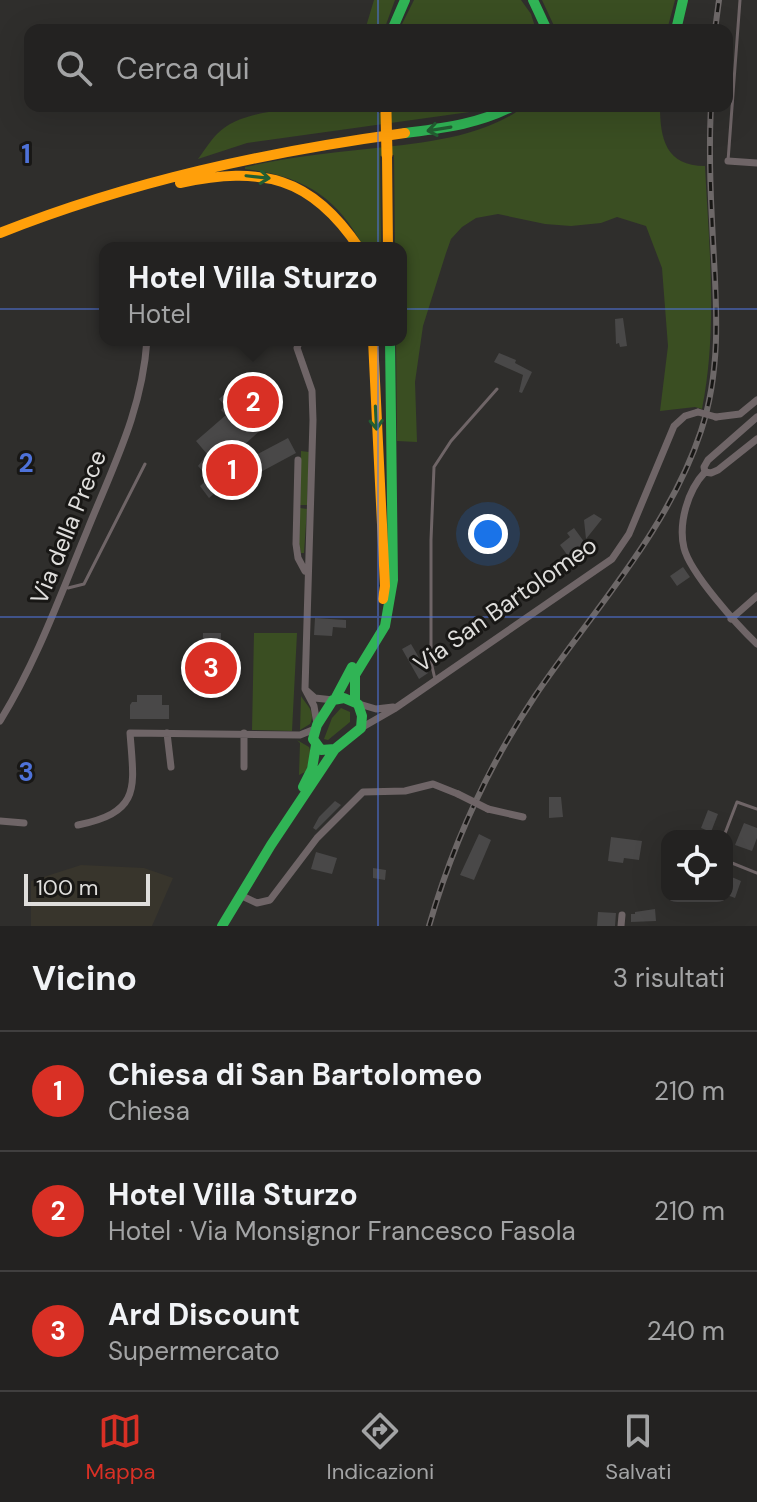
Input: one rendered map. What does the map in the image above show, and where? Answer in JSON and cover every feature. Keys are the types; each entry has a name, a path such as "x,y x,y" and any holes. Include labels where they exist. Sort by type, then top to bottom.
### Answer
{"main road":[{"path":"395,24 405,0"},
{"path":"533,0 544,24"},
{"path":"678,24 683,0"},
{"path":"386,112 388,242"},
{"path":"0,233 63,207 97,205 265,155 463,125 502,112"},
{"path":"153,186 210,177 275,179 303,189 325,204 338,216 355,242"},
{"path":"373,346 385,586 373,637"},
{"path":"222,926 335,749 361,728 355,675 381,633 393,580 390,346"},
{"path":"271,845 312,769 316,727 387,614"},
{"path":"334,700 344,698 356,702"},
{"path":"315,744 325,751 335,749"}],"street":[{"path":"728,161 757,163"},
{"name":"Via della Prece","path":"0,721 36,657 133,422 145,376 147,346"},
{"path":"78,825 103,818 128,801 134,784 130,733 300,735 316,727 314,706 305,689 312,391 298,346"},
{"name":"Via San Bartolomeo","path":"361,728 612,559 629,534 674,426 685,416 698,412 716,417 740,414 757,400"},
{"path":"757,417 708,460 705,472 690,492 684,548 731,619 757,644"},
{"path":"705,472 718,470 757,439"},
{"path":"298,460 296,544 298,558 306,573"},
{"path":"731,619 757,596"},
{"path":"305,689 315,698 334,700"},
{"path":"356,702 382,710 399,705"},
{"path":"167,733 171,767"},
{"path":"244,733 244,767"},
{"path":"288,735 315,744"},
{"path":"240,895 257,903 270,900 317,838 363,792 405,791 433,784 488,809 523,817"},
{"path":"0,821 24,823"},
{"path":"621,926 622,915"}],"lane":[{"path":"733,94 740,0"},
{"path":"728,161 732,112"},
{"path":"435,679 431,662 434,467 451,441 497,389"},
{"path":"64,588 84,584 145,464"},
{"path":"726,830 737,802 757,809"},
{"path":"733,863 757,873"}],"shaded area":[{"path":"81,865 144,868 173,878 152,926 31,926 31,881"}],"green space":[{"path":"374,0 395,0 386,24 367,24"},
{"path":"414,0 521,0 534,24 402,24"},
{"path":"542,0 675,0 669,24 553,24"},
{"path":"470,112 247,143 198,159 226,126 262,113"},
{"path":"516,112 661,112 664,139 674,156 692,165 705,166 711,318 702,409 660,411 668,346 662,268 646,226 617,217 601,223 571,226 498,214 476,218 451,239 423,326 415,382 417,442 397,441 396,346 407,346 407,242 395,242 394,155 380,156 381,242 361,242 330,202 301,183 245,167 449,138"},
{"path":"301,451 309,452 307,505 300,505"},
{"path":"300,508 307,509 304,553 301,553 299,543"},
{"path":"254,633 297,633 292,731 252,730"},
{"path":"301,696 312,716 310,724 300,730"},
{"path":"341,708 350,712 350,722 328,740 324,739 332,718"},
{"path":"297,740 309,747 312,757 305,772 299,775 300,743"}],"building":[{"path":"623,318 627,346 620,347 619,343 616,344 615,319"},
{"path":"499,353 516,360 515,363 532,372 522,393 519,392 523,375 494,362"},
{"path":"228,391 262,429 244,445 254,456 288,438 296,453 257,474 239,489 230,480 209,498 200,486 209,478 198,466 207,454 196,441 226,415 221,410 225,406 219,399"},
{"path":"594,514 602,519 586,539 584,520"},
{"path":"574,528 585,543 568,556 560,545 570,537 567,533"},
{"path":"683,567 690,577 677,586 670,576"},
{"path":"315,618 346,620 346,628 333,627 332,636 314,635"},
{"path":"203,633 221,633 220,696 201,695"},
{"path":"411,644 428,673 419,679 402,649"},
{"path":"137,695 162,695 162,705 169,705 169,719 130,719 130,705 137,702"},
{"path":"549,797 561,797 563,817 549,818"},
{"path":"335,801 341,805 316,830 313,828 319,817"},
{"path":"708,810 718,814 712,830 701,828"},
{"path":"744,823 757,828 752,851 735,845"},
{"path":"479,834 491,840 474,880 460,875"},
{"path":"611,837 642,841 639,860 624,858 623,863 608,861"},
{"path":"316,852 337,858 332,874 311,869"},
{"path":"373,868 386,870 385,880 373,878"},
{"path":"733,878 741,881 733,897"},
{"path":"655,909 656,921 631,922 631,914"},
{"path":"598,912 616,913 615,926 597,926"}],"railway":[{"path":"716,24 719,0"},
{"path":"429,926 460,836 502,751 535,696 649,536 687,468 701,431 713,379 716,326 711,112"}],"traffic: fast":[{"path":"395,24 405,0"},
{"path":"533,0 544,24"},
{"path":"677,24 683,0"},
{"path":"405,133 447,127 500,112"},
{"path":"355,700 355,675 385,626 393,580 390,346"},
{"path":"335,699 352,667"},
{"path":"344,698 358,704 362,716 361,728 335,749 321,750 313,739 317,725 333,700 344,698"},
{"path":"303,787 312,769 316,745"},
{"path":"222,926 335,749"}],"traffic: slow":[{"path":"386,112 387,155"},
{"path":"0,233 99,198 200,171 302,149 405,133"},
{"path":"387,155 388,242"},
{"path":"180,183 236,176 282,182 303,191 322,205 354,242"},
{"path":"373,346 385,586 383,599"}],"place":[{"name":"Hotel Villa Sturzo","path":"253,402"},
{"name":"Chiesa di San Bartolomeo","path":"232,470"},
{"name":"Ard Discount","path":"211,668"}]}
